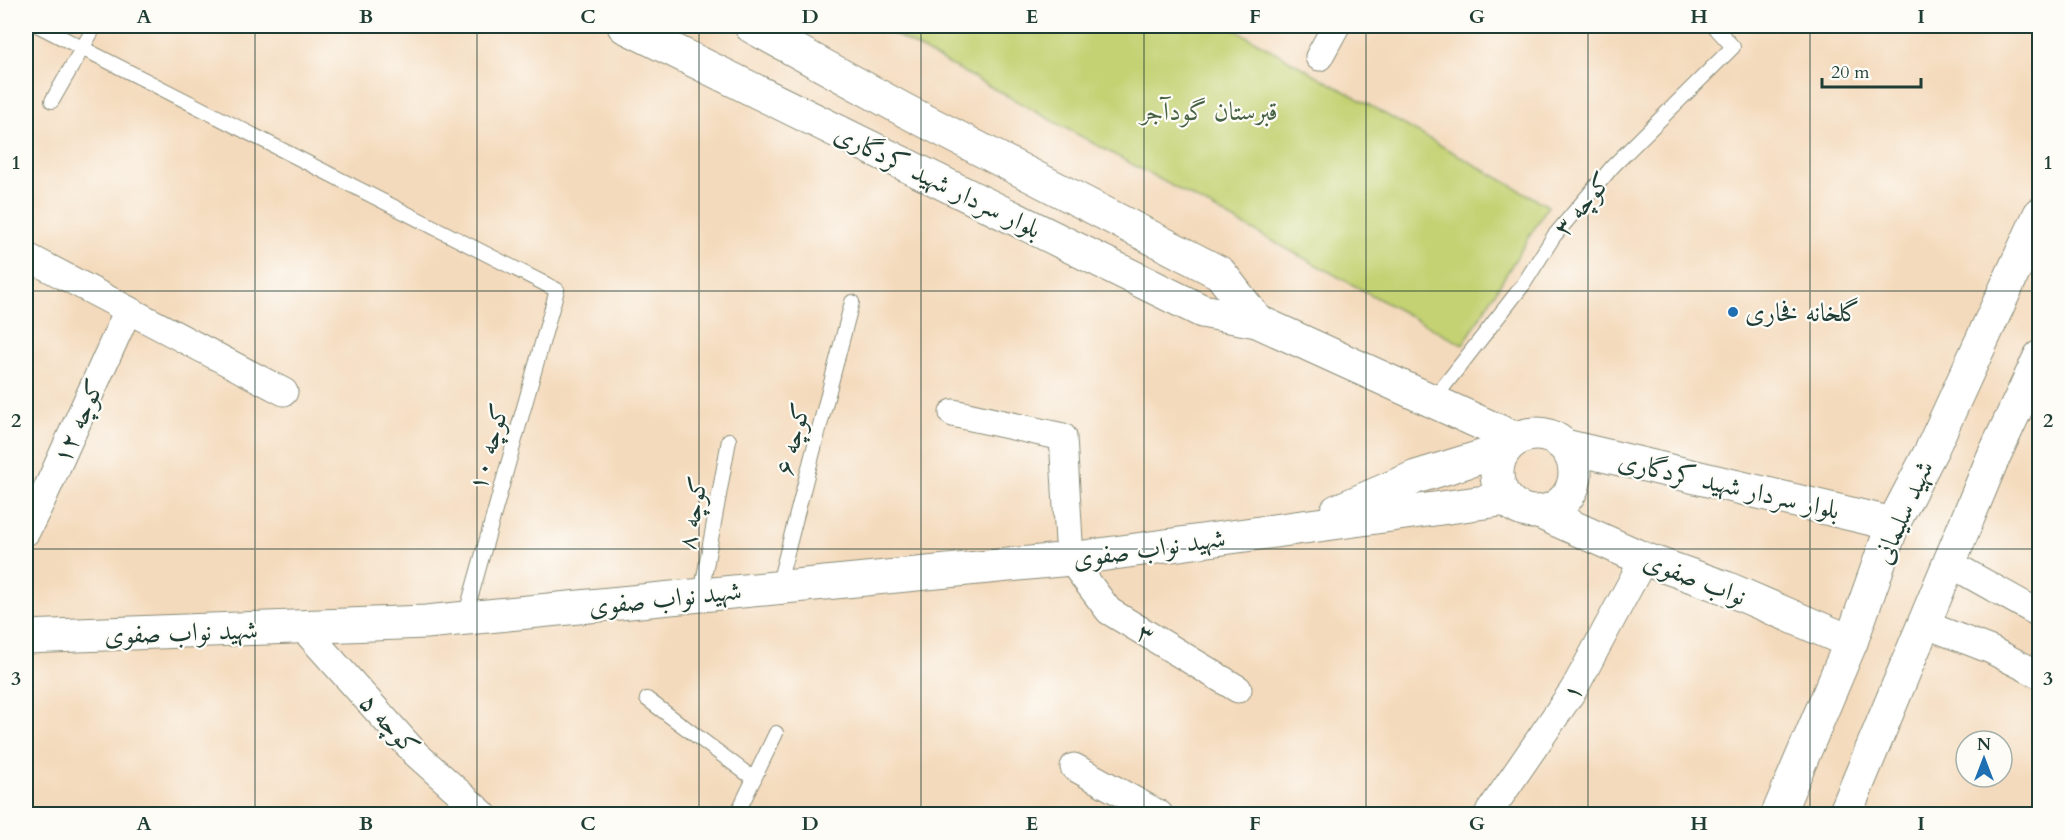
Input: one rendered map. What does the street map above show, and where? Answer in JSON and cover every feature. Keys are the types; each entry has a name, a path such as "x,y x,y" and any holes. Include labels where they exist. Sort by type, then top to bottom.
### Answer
{"street":[{"name":"بلوار سردار شهید کردگاری","path":"751,26 906,111 1220,273 1257,321"},
{"path":"1319,57 1336,26"},
{"name":"بلوار سردار شهید کردگاری","path":"644,30 1202,311 1257,321 1433,400 1510,445"},
{"name":"شهید سلیمانی","path":"1778,814 1851,642 1893,524 1932,449 2040,214"},
{"path":"26,255 284,392"},
{"name":"کوچه ۱۲","path":"26,532 33,498 128,310"},
{"path":"1845,814 1992,460 2040,357"},
{"path":"953,413 1063,437 1070,558"},
{"path":"1533,433 1551,436 1565,446 1574,461 1575,479 1569,495 1556,507 1539,512 1522,509 1507,499 1498,484 1497,467 1510,445 1533,433"},
{"name":"شهید نواب صفوی","path":"1303,526 1416,477 1510,445"},
{"name":"بلوار سردار شهید کردگاری","path":"1565,446 1893,524"},
{"name":"شهید نواب صفوی","path":"26,637 426,622 1070,558 1507,499"},
{"name":"نواب صفوی","path":"1539,512 1644,559 1726,588 1851,642"},
{"name":"۳","path":"1070,558 1109,611 1238,689"},
{"name":"۱","path":"1488,814 1574,689 1644,559"},
{"path":"1949,563 2040,614"},
{"path":"1924,624 1991,650 2040,675"},
{"name":"کوچه ۵","path":"303,628 416,754 483,814"},
{"path":"1074,767 1159,814"}],"lane":[{"path":"39,26 83,48"},
{"path":"52,101 95,26"},
{"name":"کوچه ۳","path":"1433,400 1523,285 1554,236 1613,166 1733,47 1714,26"},
{"name":"کوچه ۱۰","path":"83,48 557,290 465,617"},
{"name":"کوچه ۶","path":"778,587 852,302"},
{"name":"کوچه ۸","path":"701,594 729,440"},
{"path":"646,699 754,779"},
{"path":"737,814 776,733"}],"green space":[{"name":"قبرستان گودآجر","path":"879,26 1229,26 1548,206 1463,345"}],"place":[{"name":"گلخانه فخاری","path":"1733,312"}]}
